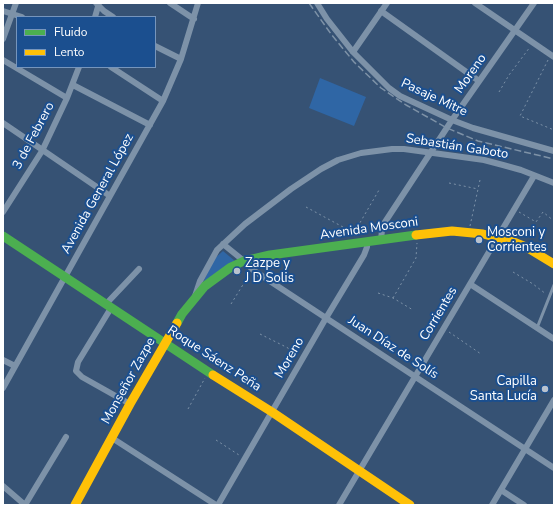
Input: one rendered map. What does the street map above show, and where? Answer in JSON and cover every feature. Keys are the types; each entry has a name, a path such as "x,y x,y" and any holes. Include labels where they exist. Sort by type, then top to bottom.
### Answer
{"street":[{"path":"3,39 16,3"},
{"path":"170,3 194,19"},
{"name":"Avenida General López","path":"3,388 163,101 181,59 198,3"},
{"path":"353,52 387,3"},
{"path":"475,3 552,56"},
{"name":"Moreno","path":"381,240 382,230 386,222 430,153 534,3"},
{"path":"95,16 98,4 112,16"},
{"name":"Pasaje Mitre","path":"318,4 327,19 353,52 389,88 400,96 452,120 487,132 553,148"},
{"path":"3,11 19,16"},
{"path":"381,11 479,81"},
{"path":"156,46 181,59"},
{"path":"3,60 16,68"},
{"path":"16,68 67,98"},
{"name":"3 de Febrero","path":"3,212 42,150 73,85 79,68"},
{"path":"113,68 163,101"},
{"path":"73,85 150,125"},
{"path":"3,123 110,196"},
{"name":"Sebastián Gaboto","path":"291,189 321,169 338,160 361,153 392,149 404,149 484,160 521,170 554,183"},
{"name":"Corrientes","path":"339,505 498,237 513,209 534,176"},
{"name":"Monseñor Zazpe","path":"75,505 165,343 182,314 194,298 211,258 223,244 245,224 291,189"},
{"name":"Avenida Mosconi","path":"194,298 217,276 244,261 270,255 418,235 469,232 498,237 526,246 554,264"},
{"name":"Roque Sáenz Peña","path":"3,236 272,412 410,505"},
{"name":"Moreno","path":"217,505 326,318 364,256 367,242"},
{"name":"Juan Díaz de Solís","path":"223,244 253,270 415,375 554,468"},
{"path":"130,404 82,377 76,371 78,362 108,306 139,269"},
{"path":"470,284 554,339"},
{"path":"3,360 15,366"},
{"path":"492,505 552,409 554,400"},
{"path":"3,486 25,505 66,437"},
{"path":"112,438 217,505"},
{"path":"501,490 524,505"}],"lane":[{"path":"537,328 554,285"}],"path":[{"path":"499,92 509,75 533,42"},
{"path":"552,56 520,116 554,130"},
{"path":"469,232 480,180"},
{"path":"449,183 478,189"},
{"path":"353,244 354,233 379,190"},
{"path":"306,206 354,233"},
{"path":"513,209 536,222 544,212 554,221"},
{"path":"393,298 416,258 418,235"},
{"path":"231,304 253,270"},
{"path":"513,272 533,284 550,297"},
{"path":"378,293 393,298 413,310"},
{"path":"443,328 481,354"},
{"path":"260,334 303,357"},
{"path":"188,409 209,372"},
{"path":"216,440 245,458"}],"shaded area":[{"path":"320,78 366,97 354,126 309,108"},
{"path":"223,251 235,261 203,283 213,260"}],"railway":[{"path":"309,3 331,34 354,62 381,88 406,105 447,128 478,141 554,159"}],"traffic: fast":[{"path":"177,323 182,314 205,286 231,267 244,261 270,255 416,235"},
{"path":"3,236 213,375"}],"traffic: slow":[{"path":"416,235 452,231 483,234 511,241 526,247 554,264"},
{"path":"75,505 130,404 177,323"},
{"path":"213,375 272,412 410,505"}],"place":[{"name":"Mosconi y Corrientes","path":"479,240"},
{"name":"Zazpe y J D Solis","path":"237,271"},
{"name":"Capilla Santa Lucía","path":"545,389"}]}
